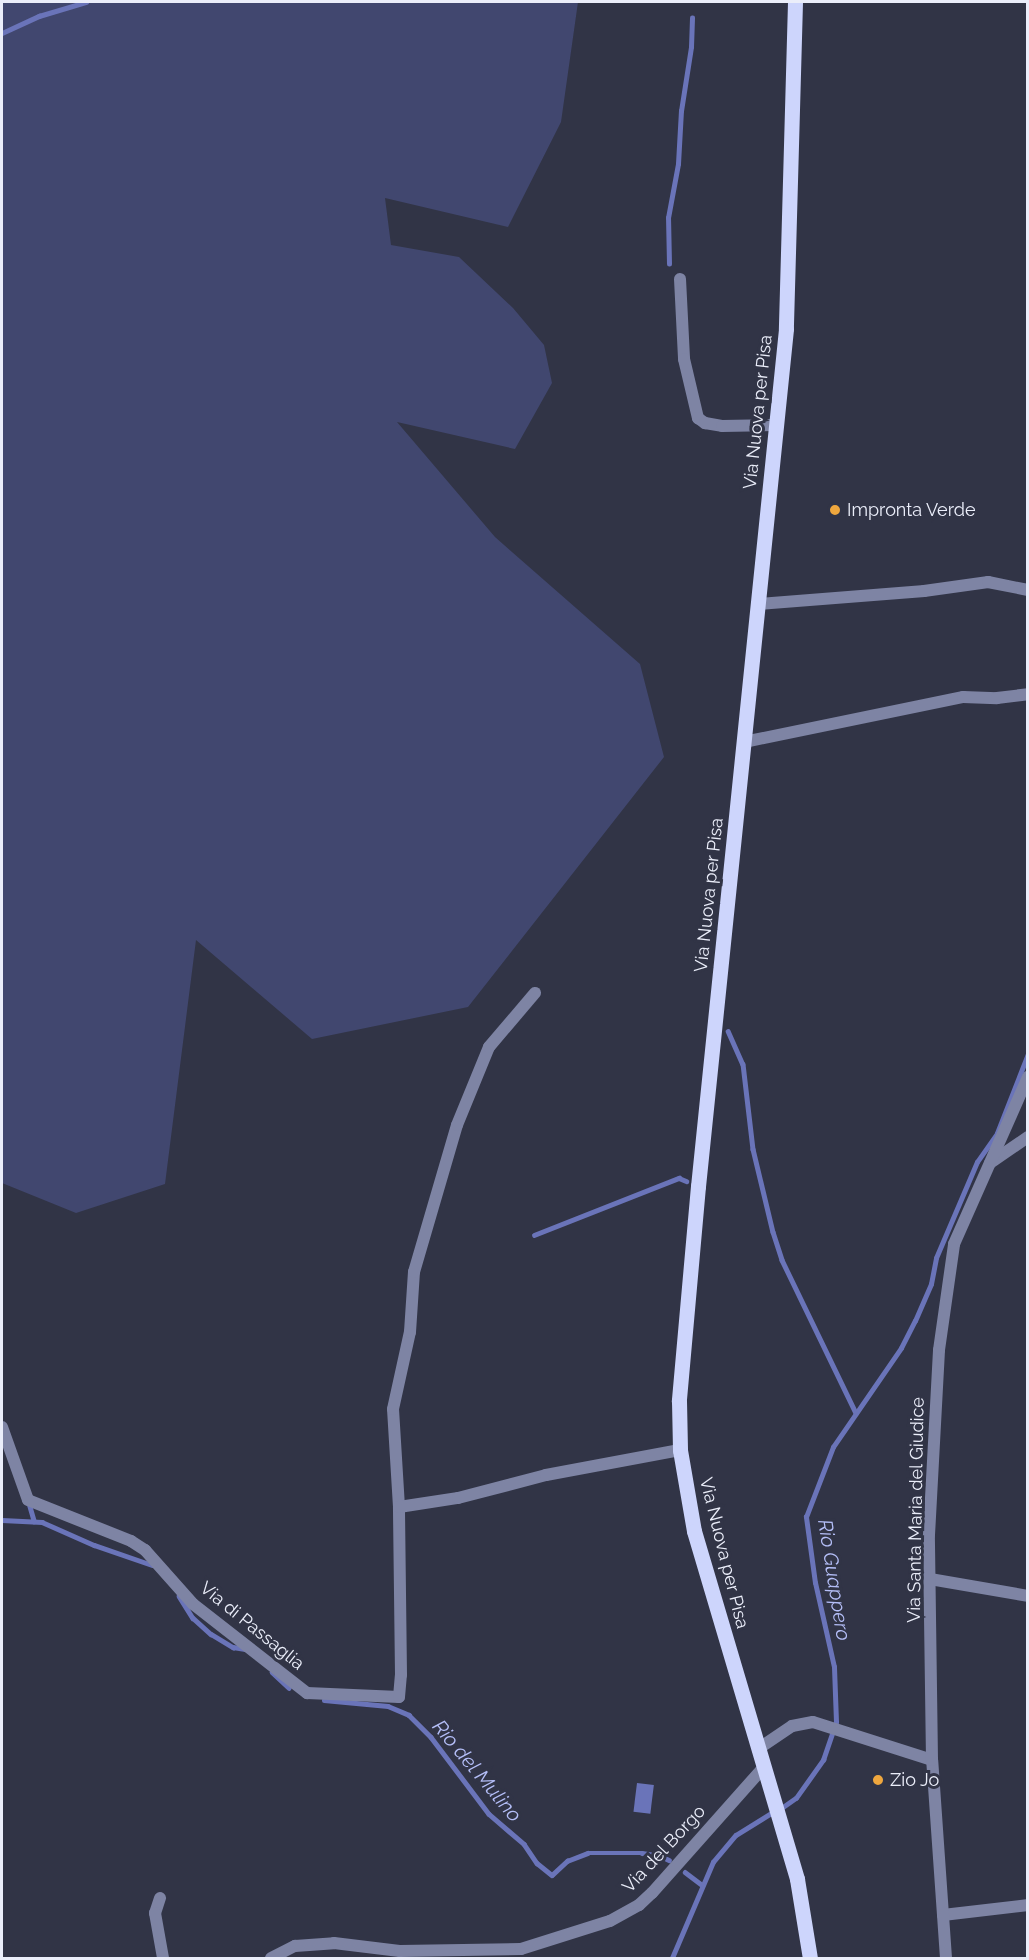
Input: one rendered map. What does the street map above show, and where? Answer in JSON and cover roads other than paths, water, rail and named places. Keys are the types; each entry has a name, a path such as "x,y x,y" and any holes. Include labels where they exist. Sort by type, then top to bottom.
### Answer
{"main road":[{"name":"Via Nuova per Pisa","path":"795,2 786,329 686,1303 678,1401 680,1450 694,1531 788,1847 804,1908 810,1959"}],"street":[{"path":"680,279 684,359 698,418 705,423 722,426 777,425"},
{"path":"758,604 924,591 988,582 1028,590"},
{"path":"744,742 963,697 997,698 1028,694"},
{"path":"535,993 489,1047 457,1125 414,1272 410,1332 393,1409 399,1507 458,1498 556,1473 680,1450"},
{"name":"Via Santa Maria del Giudice","path":"946,1959 933,1760 930,1579 930,1514 939,1350 954,1244 1028,1077"},
{"path":"990,1163 1028,1137"},
{"name":"Via di Passaglia","path":"2,1427 28,1500 131,1540 145,1550 194,1604 307,1693 399,1697 401,1675 399,1507"},
{"path":"930,1579 1028,1596"},
{"path":"758,1749 792,1726 813,1722 933,1760"},
{"name":"Via del Borgo","path":"271,1959 295,1946 334,1943 432,1954 521,1949 625,1914 652,1893 766,1774"},
{"path":"160,1898 155,1913 163,1959"},
{"path":"943,1915 1028,1905"}],"waterway":[{"path":"2,33 39,16 86,2"},
{"path":"669,264 668,218 678,164 681,111 691,47 692,18"},
{"path":"728,1031 743,1064 753,1149 782,1260 856,1413"},
{"name":"Rio Guappero","path":"780,1809 796,1798 823,1760 836,1722 834,1667 815,1583 806,1517 833,1447 901,1348 915,1321 931,1284 936,1258 977,1162 997,1133 1028,1054"},
{"path":"534,1235 679,1178 686,1181"},
{"name":"Rio del Mulino","path":"29,1503 34,1521"},
{"name":"Rio del Mulino","path":"2,1520 42,1522 94,1545 152,1565"},
{"name":"Rio del Mulino","path":"179,1596 193,1618 211,1634 233,1647 245,1649"},
{"name":"Rio del Mulino","path":"272,1672 289,1688"},
{"name":"Rio del Mulino","path":"324,1700 388,1706 409,1715 431,1737 489,1814 524,1844 537,1863 552,1875 567,1861 588,1853 642,1853 661,1856 669,1860"},
{"name":"Rio Guappero","path":"672,1958 713,1862 736,1835 773,1812"},
{"name":"Rio del Mulino","path":"685,1872 702,1885"}],"place":[{"name":"Impronta Verde","path":"835,510"},
{"name":"Zio Jo","path":"878,1780"}]}
